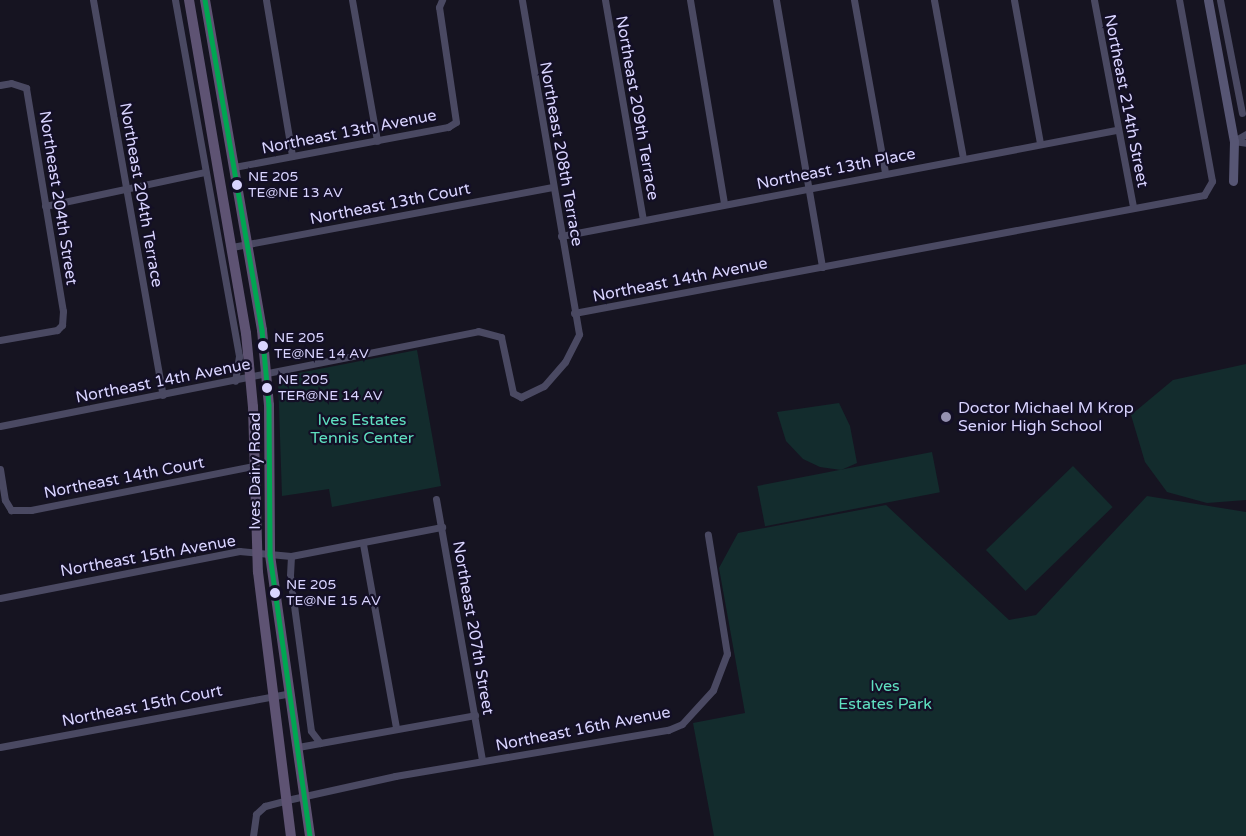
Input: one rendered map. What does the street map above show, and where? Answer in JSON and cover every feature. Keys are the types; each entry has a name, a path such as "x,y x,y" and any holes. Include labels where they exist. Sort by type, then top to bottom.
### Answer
{"main road":[{"name":"Ives Dairy Road","path":"189,0 232,247 251,378 257,554 291,836"},
{"name":"Ives Dairy Road","path":"205,0 248,244 268,375 270,555 310,836"}],"street":[{"name":"Northeast 204th Terrace","path":"93,0 163,395"},
{"path":"175,0 239,356 235,381"},
{"path":"266,0 292,156"},
{"path":"352,0 377,141"},
{"name":"Northeast 208th Terrace","path":"522,0 574,313"},
{"name":"Northeast 209th Terrace","path":"605,0 643,220"},
{"path":"690,0 724,204"},
{"path":"776,0 822,267"},
{"path":"854,0 885,173"},
{"path":"934,0 963,158"},
{"path":"1014,0 1040,142"},
{"name":"Northeast 214th Street","path":"1094,0 1116,130 1132,207"},
{"name":"Northeast 14th Avenue","path":"0,426 268,375 478,331 501,337 510,386 521,397 544,386 565,362 579,334 574,313 1132,207 1196,197 1209,190 1212,182 1179,0"},
{"path":"1208,0 1234,141 1233,182"},
{"path":"1220,0 1242,113"},
{"name":"Northeast 13th Avenue","path":"234,168 447,127 456,122 457,110 440,4"},
{"name":"Northeast 204th Street","path":"0,85 11,83 26,88 63,311 62,325 57,330 0,340"},
{"name":"Northeast 13th Place","path":"561,236 1040,142 1116,130"},
{"path":"1234,141 1246,134"},
{"path":"1234,141 1246,143"},
{"path":"45,206 205,172"},
{"name":"Northeast 13th Court","path":"232,247 552,187"},
{"name":"Northeast 14th Court","path":"0,469 5,500 11,510 31,510 254,466"},
{"name":"Northeast 207th Street","path":"436,499 482,762"},
{"name":"Northeast 15th Avenue","path":"0,597 239,551 291,556 442,527"},
{"name":"Northeast 16th Avenue","path":"253,836 256,814 266,807 287,800 482,762 668,730 693,715 713,690 727,654 708,535"},
{"path":"363,543 396,729"},
{"path":"291,556 290,576 311,731 320,743"},
{"name":"Northeast 15th Court","path":"0,747 92,733 290,693"},
{"path":"298,747 475,715"}],"green space":[{"name":"Ives Estates Tennis Center","path":"417,350 441,486 332,507 329,489 282,496 278,377"},
{"path":"1246,364 1246,500 1207,503 1167,492 1145,462 1131,415 1173,380"},
{"path":"839,403 850,426 857,463 841,470 820,467 803,459 786,441 777,412"},
{"path":"932,452 940,492 765,526 757,486"},
{"path":"1073,466 1113,507 1026,591 986,550"},
{"name":"Ives Estates Park","path":"1147,496 1246,512 1246,836 714,836 693,723 745,713 719,568 738,533 886,505 1009,620 1036,615"}],"transit line":[{"path":"205,0 262,330 269,405 270,555 310,836"}],"place":[{"name":"NE 205 TE@NE 13 AV","path":"237,185"},
{"name":"NE 205 TE@NE 14 AV","path":"263,346"},
{"name":"NE 205 TER@NE 14 AV","path":"267,388"},
{"name":"Doctor Michael M Krop Senior High School","path":"946,417"},
{"name":"NE 205 TE@NE 15 AV","path":"275,593"}]}
